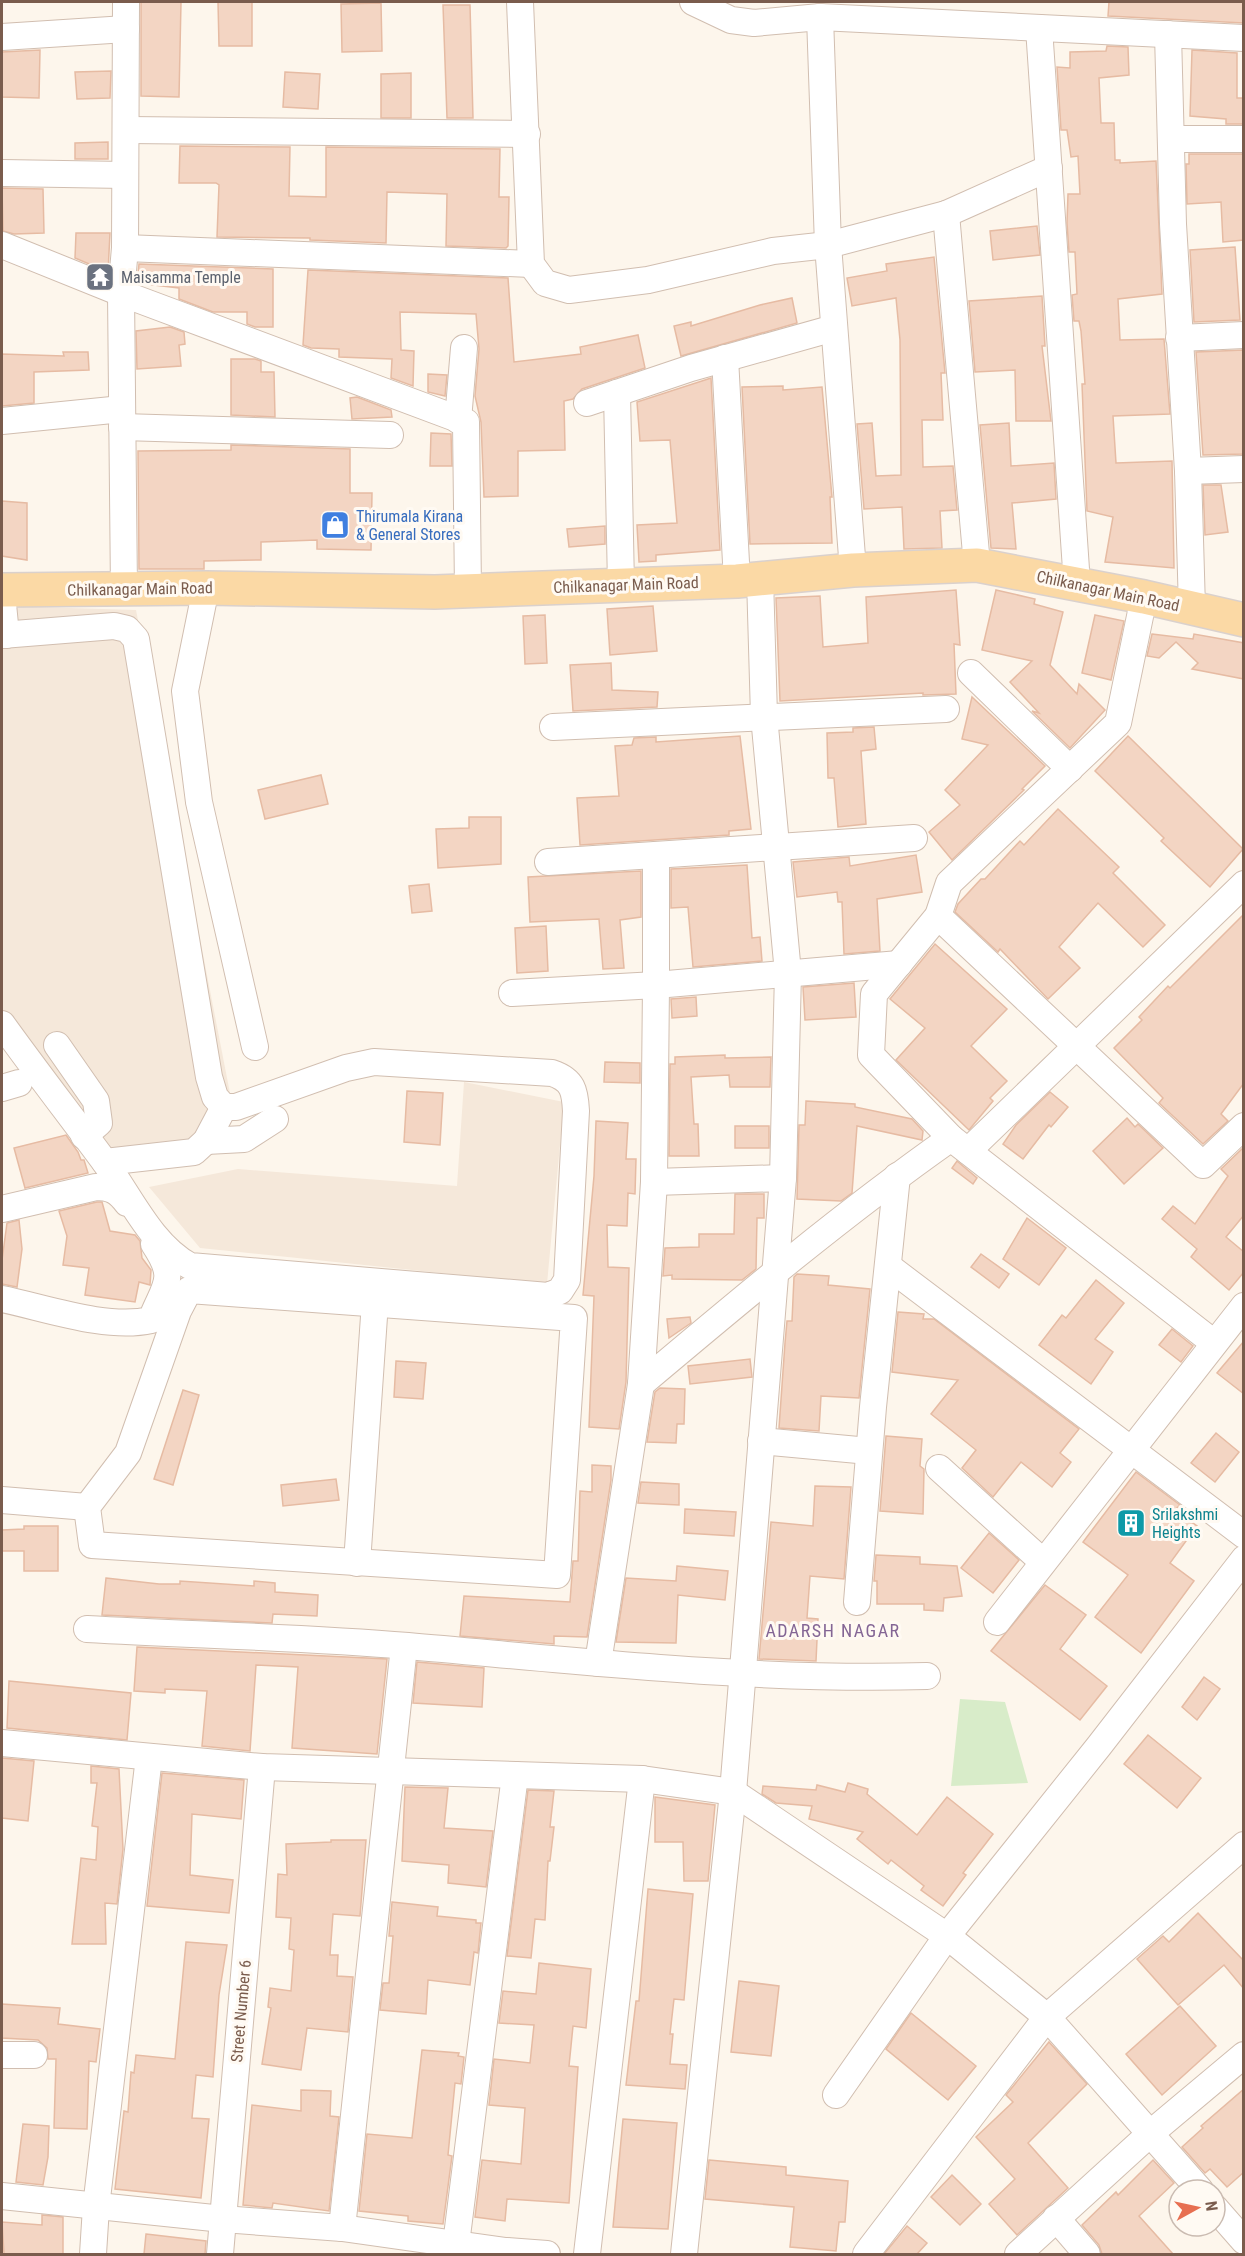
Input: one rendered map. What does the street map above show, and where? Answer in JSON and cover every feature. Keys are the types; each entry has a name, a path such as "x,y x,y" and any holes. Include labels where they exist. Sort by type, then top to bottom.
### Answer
{"main road":[{"name":"Chilkanagar Main Road","path":"2,592 206,588 468,590 748,579 853,570 977,565 1144,597 1244,620"}],"street":[{"path":"124,591 121,293 125,248 126,2"},
{"path":"519,2 531,264 545,283 569,290 648,280 773,251 828,244 946,214 1049,168"},
{"path":"693,2 731,20 754,23 837,12 1039,28 1244,38"},
{"path":"837,12 828,244 853,570"},
{"path":"1039,28 1077,584"},
{"path":"2,37 126,29"},
{"path":"1168,34 1192,608"},
{"path":"126,130 526,134"},
{"path":"1171,139 1244,139"},
{"path":"2,173 125,175"},
{"path":"946,214 977,565"},
{"path":"2,245 121,293 466,422 468,590"},
{"path":"125,248 531,264"},
{"path":"587,403 725,358 834,328"},
{"path":"1179,338 1244,335"},
{"path":"458,420 464,348"},
{"path":"684,2254 733,1792 783,1179 788,973 764,716 725,358"},
{"path":"617,393 621,585"},
{"path":"2,421 122,418 390,435"},
{"path":"1188,471 1244,470"},
{"path":"206,588 185,691 200,802 255,1047"},
{"path":"2,592 4,635 114,626 127,629 136,639 209,1077 215,1097 224,1107 236,1107 346,1068 374,1062 552,1073 563,1076 571,1083 575,1093 576,1112 567,1280 560,1292 548,1296 190,1266 169,1252 2,1024"},
{"path":"1144,597 1118,723 950,883 939,916 874,994 871,1055 959,1145 1214,1343"},
{"path":"971,673 1070,769"},
{"path":"553,727 946,709"},
{"path":"548,862 914,838"},
{"path":"598,1663 641,1384 654,1182 656,855"},
{"path":"641,1384 774,1272 897,1176 959,1145 1076,1046 1244,884"},
{"path":"939,916 1203,1165 1244,1126"},
{"path":"512,993 656,985 899,964"},
{"path":"57,1045 96,1101 99,1123 84,1136"},
{"path":"105,1162 194,1152 206,1141 224,1107"},
{"path":"206,1141 244,1139 275,1119"},
{"path":"857,1602 897,1176"},
{"path":"654,1182 783,1179"},
{"path":"2,1209 96,1187 110,1187 124,1199 165,1261 169,1276 151,1320 130,1324 2,1299"},
{"path":"889,1267 1132,1448 1244,1535"},
{"path":"189,1290 375,1302 574,1318 557,1575 92,1545 87,1507 128,1453 177,1311 189,1290"},
{"path":"357,1563 375,1302"},
{"path":"997,1622 1244,1305"},
{"path":"760,1441 870,1451"},
{"path":"939,1468 1043,1562"},
{"path":"2,1500 87,1507"},
{"path":"836,2095 946,1936 1099,1746 1244,1559"},
{"path":"87,1629 404,1646 598,1663 846,1678 927,1676"},
{"path":"342,2228 404,1646"},
{"path":"2,1743 262,1767 642,1779 733,1792 946,1936 1047,2017 1152,2132 1190,2178"},
{"path":"93,2254 96,2207 149,1757"},
{"name":"Street Number 6","path":"220,2254 262,1767"},
{"path":"456,2244 515,1775"},
{"path":"587,2254 642,1779"},
{"path":"866,2254 1047,2017 1244,1845"},
{"path":"2,2055 34,2055"},
{"path":"1018,2254 1152,2132 1244,2055"},
{"path":"2,2196 223,2219 342,2228 506,2253 547,2254"},
{"path":"1056,2218 1088,2254"},
{"path":"1227,2222 1244,2241"}],"shaded area":[{"path":"2,606 136,610 235,1119 210,1136 90,1161 2,1041"},
{"path":"464,1082 564,1102 547,1284 200,1248 149,1187 238,1169 457,1186"}],"green space":[{"path":"960,1699 1005,1702 1028,1783 951,1786"}],"building":[{"path":"141,2 181,2 179,97 141,96"},
{"path":"218,2 252,2 252,46 219,46"},
{"path":"1109,2 1244,2 1244,23 1108,16"},
{"path":"381,3 382,51 342,52 341,4"},
{"path":"443,5 470,5 473,118 447,118"},
{"path":"1107,46 1128,47 1129,75 1099,78 1101,123 1114,123 1115,160 1120,160 1120,163 1156,161 1162,294 1118,299 1120,340 1164,339 1170,414 1113,416 1116,463 1172,461 1174,568 1105,562 1113,517 1087,511 1082,384 1085,384 1081,331 1079,321 1074,321 1072,295 1077,294 1075,252 1069,252 1067,223 1068,194 1080,194 1078,156 1071,157 1067,130 1061,130 1057,67 1070,68 1070,52 1106,51"},
{"path":"40,50 39,98 2,97 2,52"},
{"path":"1192,50 1237,53 1237,98 1244,98 1244,124 1226,124 1226,119 1190,116"},
{"path":"111,71 110,98 77,99 75,72"},
{"path":"285,72 320,74 318,109 283,107"},
{"path":"411,73 411,118 381,118 381,74"},
{"path":"108,142 108,159 75,159 75,143"},
{"path":"180,146 290,147 289,196 326,197 326,147 500,149 499,197 509,197 508,246 506,248 446,246 447,194 387,192 386,243 310,240 310,238 217,237 219,185 216,183 179,183"},
{"path":"1189,154 1244,154 1244,240 1223,242 1221,202 1187,204 1186,164 1189,164"},
{"path":"2,188 43,189 44,233 14,234 3,231"},
{"path":"1037,226 1040,255 993,260 990,231"},
{"path":"76,233 110,233 108,272 75,258"},
{"path":"1235,247 1240,320 1194,322 1190,250"},
{"path":"934,257 945,373 941,373 943,420 922,420 923,467 953,466 957,510 940,511 942,548 904,549 902,507 864,509 857,424 872,423 876,476 901,475 900,340 896,298 852,306 847,278 887,271 886,264"},
{"path":"139,264 273,269 273,327 255,327 247,324 247,312 213,312 179,299 179,288 137,283"},
{"path":"308,270 508,278 514,362 581,354 580,347 638,335 645,368 582,389 573,399 564,401 565,450 518,451 518,496 484,497 481,422 475,396 479,349 476,314 400,312 401,350 414,351 413,386 391,378 392,359 339,357 339,349 311,348 303,345"},
{"path":"1042,296 1045,346 1042,346 1051,421 1016,421 1015,370 975,372 969,301"},
{"path":"792,298 797,323 681,356 674,326 691,322 691,326 760,305"},
{"path":"170,327 184,332 185,344 179,345 181,366 137,369 136,331"},
{"path":"1244,350 1244,454 1203,455 1196,352"},
{"path":"63,352 88,352 89,370 34,372 34,403 2,406 2,354 64,356"},
{"path":"231,359 255,359 261,361 261,372 274,372 275,417 231,415"},
{"path":"428,374 447,375 445,396 428,392"},
{"path":"711,378 720,550 656,555 656,561 639,562 637,525 677,523 670,440 640,441 637,402"},
{"path":"783,386 783,390 822,387 832,497 830,497 832,543 750,544 742,387"},
{"path":"357,397 391,410 392,417 352,419 350,398"},
{"path":"1009,423 1011,466 1054,463 1056,499 1012,503 1016,549 991,548 980,425"},
{"path":"431,433 451,434 452,466 430,466"},
{"path":"231,445 350,449 350,493 372,493 371,550 317,549 317,540 261,542 261,560 204,561 204,569 139,569 138,451 231,450"},
{"path":"1203,485 1221,485 1228,532 1205,535"},
{"path":"2,501 27,503 27,560 2,556"},
{"path":"605,526 605,544 569,547 567,529"},
{"path":"956,590 960,645 954,644 956,694 923,695 923,693 780,701 776,598 820,596 823,647 868,643 866,597"},
{"path":"996,590 1035,599 1034,604 1063,612 1050,665 1077,694 1079,684 1105,710 1070,748 1032,711 1039,713 1010,682 1032,661 982,650"},
{"path":"653,606 657,651 610,655 607,609"},
{"path":"545,615 547,663 525,664 523,616"},
{"path":"1095,615 1124,621 1111,680 1082,673"},
{"path":"1152,634 1193,639 1194,634 1244,643 1244,679 1192,669 1198,663 1176,642 1159,658 1147,656"},
{"path":"611,663 612,690 658,692 657,707 573,711 570,665"},
{"path":"972,697 1045,766 1022,789 1024,790 952,860 929,832 960,805 945,790 988,745 962,739"},
{"path":"874,727 876,749 861,751 866,824 838,827 834,778 828,778 827,733 853,732 853,728"},
{"path":"740,736 751,829 729,831 729,835 580,845 577,798 619,796 615,746 632,745 634,738 656,737 656,742"},
{"path":"1128,736 1243,849 1210,887 1161,841 1164,838 1095,771"},
{"path":"321,775 328,804 265,819 258,790"},
{"path":"1058,809 1119,867 1113,873 1165,925 1143,947 1098,903 1059,947 1080,968 1048,999 1000,949 998,952 955,912 958,904 981,879 985,879 1020,841 1024,845"},
{"path":"469,817 501,817 501,864 438,868 436,829 469,828"},
{"path":"916,855 922,892 877,899 880,951 844,954 842,902 838,902 837,892 797,897 793,862 849,857 850,866"},
{"path":"747,865 752,938 760,937 762,961 693,967 688,907 671,908 671,869"},
{"path":"641,871 641,917 620,920 624,968 603,969 599,919 530,922 528,877"},
{"path":"429,884 432,911 412,913 409,886"},
{"path":"1244,914 1244,1083 1221,1114 1228,1121 1203,1144 1159,1103 1163,1098 1114,1048 1142,1020 1139,1017 1168,986 1170,988"},
{"path":"546,926 548,971 517,973 515,928"},
{"path":"935,944 1007,1009 971,1046 1007,1081 990,1098 993,1101 969,1130 896,1060 925,1028 890,999"},
{"path":"854,983 856,1017 805,1020 803,987"},
{"path":"696,997 697,1016 672,1018 671,999"},
{"path":"725,1055 725,1058 771,1057 770,1087 730,1087 729,1075 691,1077 694,1124 698,1124 699,1156 669,1156 670,1064 675,1064 675,1057"},
{"path":"605,1062 640,1063 640,1083 604,1082"},
{"path":"407,1091 443,1093 440,1145 404,1142"},
{"path":"1050,1092 1068,1107 1051,1127 1049,1125 1023,1159 1003,1144 1016,1125"},
{"path":"806,1101 855,1104 855,1107 912,1119 923,1131 922,1140 857,1126 852,1193 841,1201 797,1199 799,1125 805,1125"},
{"path":"1127,1118 1135,1127 1138,1124 1163,1148 1124,1184 1093,1151"},
{"path":"596,1121 628,1123 626,1159 636,1159 635,1194 628,1193 627,1226 607,1225 608,1267 629,1268 626,1382 619,1429 589,1427 594,1296 583,1295 594,1176"},
{"path":"735,1126 769,1126 769,1148 735,1148"},
{"path":"66,1135 81,1160 84,1160 88,1173 25,1188 14,1148"},
{"path":"1244,1147 1244,1215 1226,1237 1244,1252 1244,1272 1229,1290 1191,1257 1197,1249 1162,1219 1173,1206 1195,1224 1228,1176 1221,1169"},
{"path":"957,1161 977,1178 973,1184 952,1168"},
{"path":"735,1194 764,1194 764,1218 757,1218 756,1269 742,1280 672,1279 672,1275 663,1276 665,1248 699,1247 699,1234 734,1234"},
{"path":"102,1202 110,1231 135,1235 140,1241 142,1258 151,1270 150,1285 139,1282 135,1302 85,1295 89,1268 63,1265 67,1236 59,1211"},
{"path":"1027,1218 1066,1248 1039,1285 1003,1259"},
{"path":"19,1220 22,1249 17,1287 2,1284 2,1260 7,1223"},
{"path":"981,1254 1009,1274 999,1288 971,1267"},
{"path":"797,1274 829,1276 828,1285 870,1289 859,1398 821,1396 819,1431 779,1428 787,1321 792,1321 794,1277"},
{"path":"1096,1280 1124,1303 1095,1339 1113,1352 1091,1384 1039,1345 1062,1315 1066,1318"},
{"path":"898,1312 924,1314 923,1319 934,1319 1079,1429 1060,1453 1071,1462 1052,1487 1021,1462 993,1497 962,1468 976,1450 931,1414 958,1380 892,1372"},
{"path":"690,1317 691,1323 669,1338 667,1319"},
{"path":"1172,1329 1193,1346 1181,1362 1159,1345"},
{"path":"1244,1341 1244,1394 1217,1373"},
{"path":"750,1359 752,1377 690,1384 688,1366"},
{"path":"396,1361 426,1363 423,1399 394,1397"},
{"path":"660,1388 685,1389 684,1424 677,1424 676,1443 647,1442 655,1392"},
{"path":"183,1390 199,1395 173,1485 154,1479"},
{"path":"1216,1433 1239,1452 1215,1482 1191,1463"},
{"path":"886,1436 922,1439 920,1466 924,1469 923,1514 880,1511"},
{"path":"592,1465 611,1466 611,1480 587,1637 554,1636 554,1644 460,1636 464,1596 570,1602 573,1561 578,1561 580,1491 592,1492"},
{"path":"1136,1472 1180,1505 1175,1510 1197,1526 1170,1563 1194,1581 1141,1653 1095,1617 1128,1575 1083,1542"},
{"path":"336,1479 339,1500 283,1506 281,1485"},
{"path":"641,1482 679,1484 679,1505 638,1503"},
{"path":"815,1486 851,1487 844,1579 810,1576 807,1618 818,1619 816,1661 759,1659 771,1522 813,1526"},
{"path":"685,1509 736,1512 734,1536 684,1533"},
{"path":"24,1526 58,1526 58,1571 24,1571 24,1551 2,1551 2,1530 24,1529"},
{"path":"989,1533 1019,1560 993,1593 961,1568"},
{"path":"876,1555 920,1557 920,1564 957,1566 962,1596 944,1598 943,1611 924,1610 924,1604 877,1604 877,1581 874,1581"},
{"path":"677,1566 728,1571 725,1600 678,1595 676,1643 616,1642 626,1578 676,1581"},
{"path":"106,1578 159,1584 180,1584 180,1581 254,1586 254,1581 275,1583 275,1592 318,1595 317,1616 273,1614 272,1623 102,1615"},
{"path":"1045,1585 1086,1615 1060,1649 1107,1686 1080,1720 991,1651"},
{"path":"137,1647 387,1659 377,1754 292,1748 298,1667 256,1665 250,1751 202,1746 207,1691 165,1689 165,1693 134,1691"},
{"path":"417,1662 484,1668 482,1707 413,1703"},
{"path":"1204,1677 1220,1689 1197,1720 1182,1707"},
{"path":"9,1681 131,1693 127,1740 7,1728"},
{"path":"1148,1735 1201,1778 1177,1808 1124,1764"},
{"path":"2,1758 34,1761 28,1821 2,1818"},
{"path":"91,1766 119,1769 123,1849 117,1904 105,1903 106,1944 72,1944 81,1858 96,1860 98,1827 92,1826 97,1783 91,1783"},
{"path":"162,1773 244,1780 241,1819 192,1814 190,1875 233,1880 229,1913 147,1906"},
{"path":"848,1783 868,1789 867,1794 917,1835 947,1797 993,1834 963,1873 966,1875 943,1906 921,1890 924,1886 891,1860 888,1864 857,1839 863,1832 809,1819 812,1806 776,1803 762,1794 763,1786 816,1790 817,1785 845,1792"},
{"path":"405,1787 448,1788 444,1828 493,1831 486,1887 448,1883 449,1865 402,1861"},
{"path":"528,1790 554,1791 550,1827 554,1827 550,1861 548,1861 545,1920 535,1919 531,1958 507,1956"},
{"path":"655,1797 715,1805 708,1881 684,1881 683,1842 655,1842"},
{"path":"331,1840 366,1840 360,1916 333,1914 330,1955 338,1955 337,1976 353,1977 348,2032 307,2028 301,2070 262,2064 271,2008 268,2007 270,1988 291,1991 294,1950 289,1949 291,1918 276,1917 278,1874 287,1875 286,1844 331,1842"},
{"path":"648,1889 693,1894 684,2000 674,1999 670,2034 673,2034 670,2064 687,2065 685,2089 626,2085 636,2001 639,2001"},
{"path":"392,1902 438,1907 437,1916 476,1920 476,1923 481,1923 478,1953 474,1952 470,1985 428,1980 426,2014 380,2010 383,1983 389,1983 393,1936 389,1936"},
{"path":"1198,1913 1244,1961 1244,1989 1224,1965 1178,2005 1137,1959 1163,1936 1169,1942"},
{"path":"186,1942 227,1945 219,1995 213,2077 196,2075 192,2118 209,2119 201,2198 115,2189 124,2111 128,2112 131,2072 134,2073 136,2055 175,2059"},
{"path":"539,1963 591,1969 586,2028 573,2026 569,2066 578,2067 569,2203 507,2199 505,2221 475,2217 482,2160 521,2164 525,2108 489,2105 494,2059 530,2063 534,2025 499,2023 503,1991 536,1994"},
{"path":"739,1981 779,1986 771,2056 731,2052"},
{"path":"2,2004 60,2008 58,2024 100,2029 96,2062 89,2061 87,2129 54,2128 56,2059 48,2059 47,2048 38,2040 2,2038"},
{"path":"1180,2006 1216,2046 1162,2095 1126,2054"},
{"path":"911,2013 976,2066 948,2100 886,2049"},
{"path":"1049,2042 1087,2084 1028,2143 1068,2188 1017,2235 989,2204 1015,2179 976,2137 1013,2102 1006,2095"},
{"path":"422,2050 459,2053 458,2056 464,2057 461,2084 455,2083 448,2155 452,2156 443,2224 408,2221 408,2216 359,2211 367,2134 412,2138"},
{"path":"1244,2089 1244,2172 1227,2187 1227,2178 1218,2178 1210,2169 1205,2173 1182,2147 1203,2128 1201,2126"},
{"path":"301,2090 331,2091 330,2116 339,2117 329,2211 273,2203 272,2208 243,2205 252,2105 301,2111"},
{"path":"623,2119 677,2123 668,2229 613,2227"},
{"path":"23,2124 49,2126 48,2157 43,2185 16,2182"},
{"path":"709,2160 786,2167 786,2175 848,2181 845,2222 839,2222 836,2251 790,2247 794,2207 705,2199"},
{"path":"1153,2160 1169,2178 1167,2178 1167,2190 1139,2216 1173,2254 1102,2254 1099,2245 1082,2225 1116,2192 1118,2195"},
{"path":"952,2175 981,2204 960,2225 931,2197"},
{"path":"42,2215 63,2217 63,2254 4,2254 2,2222 42,2225"},
{"path":"907,2226 927,2243 917,2254 884,2254"},
{"path":"146,2234 206,2241 205,2254 144,2254"}],"place":[{"name":"Maisamma Temple","path":"100,277"},
{"name":"Thirumala Kirana & General Stores","path":"335,525"},
{"name":"Srilakshmi Heights","path":"1131,1523"}],"district":[{"name":"ADARSH NAGAR","path":"833,1630"}]}
